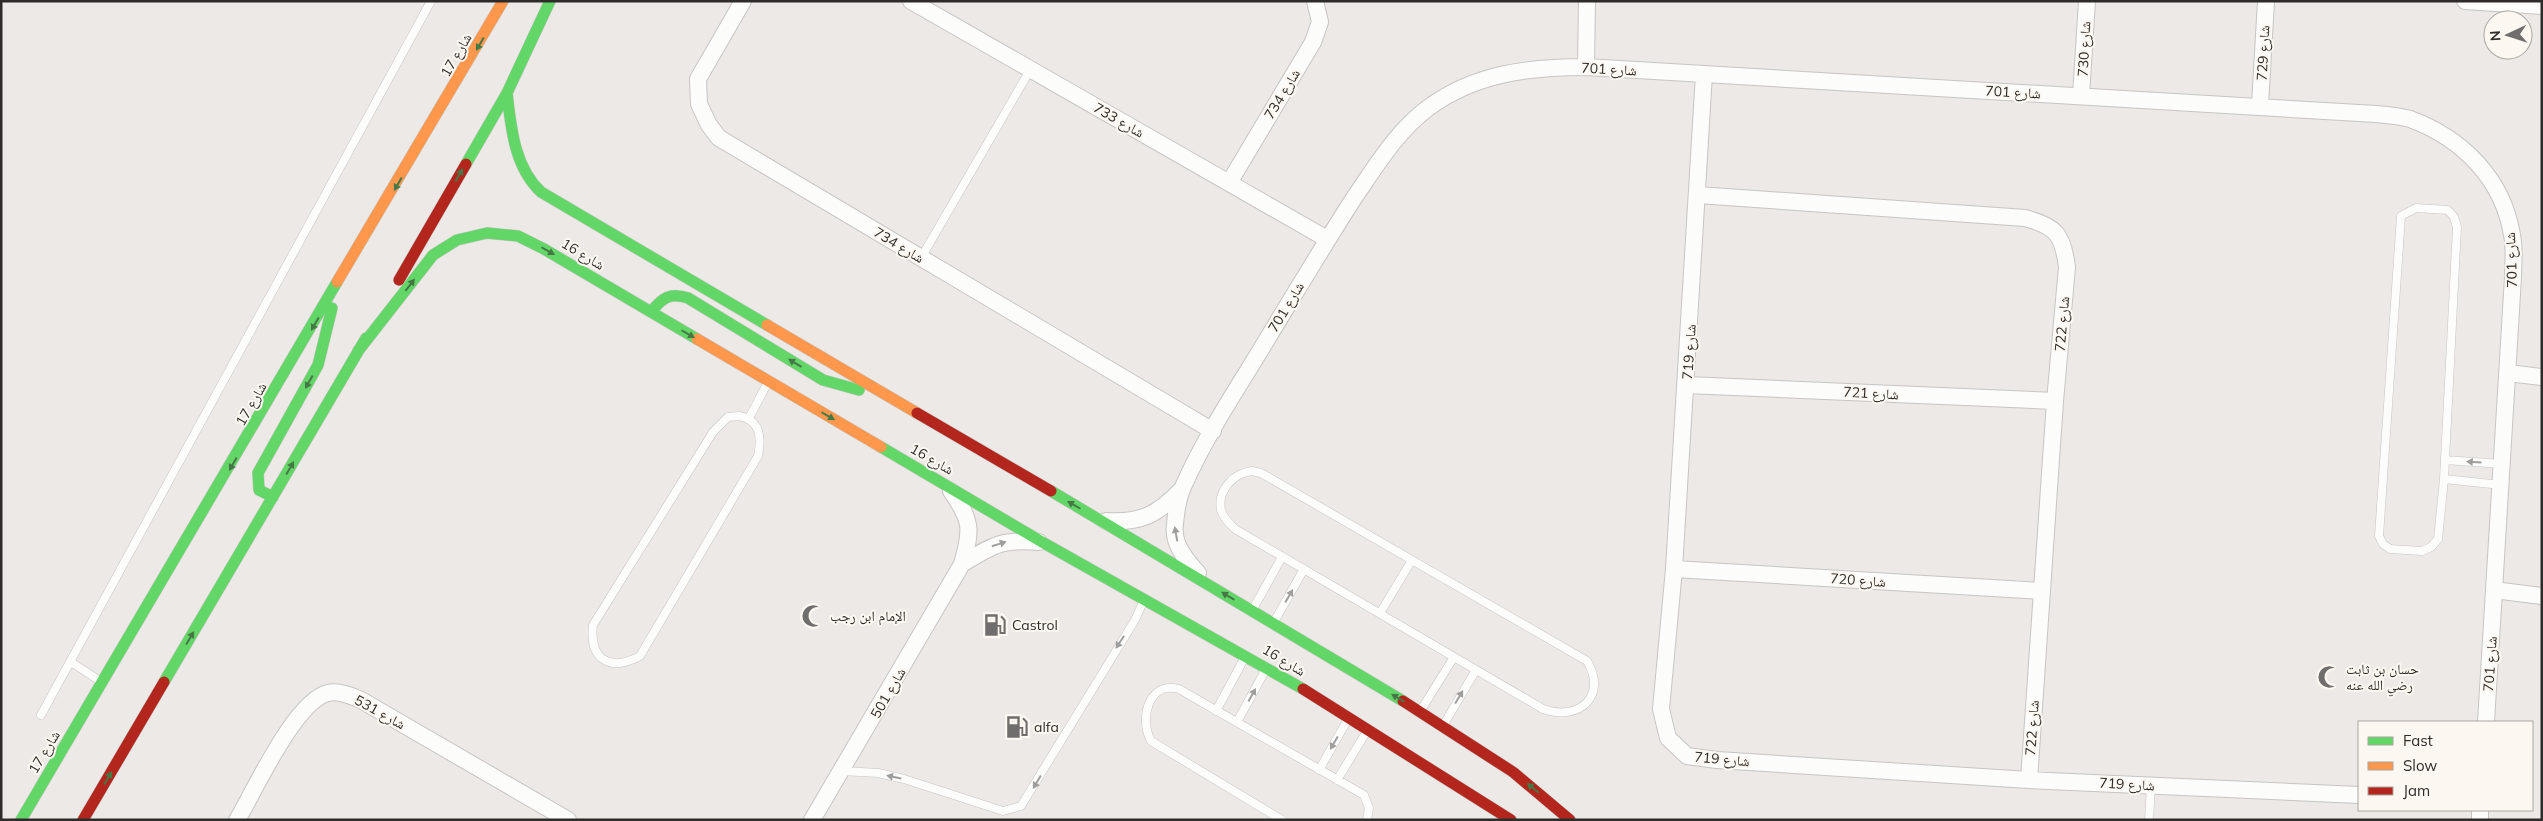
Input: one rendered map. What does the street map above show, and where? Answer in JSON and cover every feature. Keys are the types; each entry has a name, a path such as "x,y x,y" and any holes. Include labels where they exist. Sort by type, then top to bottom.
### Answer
{"street":[{"name":"شارع 17","path":"21,820 338,286 503,1"},
{"path":"83,820 358,351 506,93 550,1"},
{"name":"شارع 734","path":"743,1 698,79 699,104 708,126 719,138 1212,431"},
{"name":"شارع 733","path":"911,1 1327,239"},
{"name":"شارع 734","path":"1229,183 1313,42 1320,22 1315,1"},
{"path":"1586,67 1587,1"},
{"name":"شارع 730","path":"2081,96 2087,1"},
{"name":"شارع 729","path":"2260,105 2266,1"},
{"path":"2475,2 2542,6"},
{"name":"شارع 701","path":"1100,520 1126,522 1150,516 1165,506 1182,488 1212,431 1327,239 1374,168 1401,133 1427,109 1447,96 1498,76 1539,67 1586,67 2260,105 2376,114 2408,119 2436,131 2462,148 2486,172 2503,200 2513,236 2508,373 2486,721"},
{"name":"شارع 719","path":"1704,74 1687,385 1674,569 1661,709 1668,738 1687,756 2029,780 2358,795"},
{"name":"شارع 16","path":"506,93 518,156 537,188 576,214 888,398 1100,520 1442,725 1513,772 1570,820"},
{"name":"شارع 722","path":"1698,195 2025,218 2045,223 2056,234 2064,248 2066,267 2041,592 2029,780"},
{"name":"شارع 16","path":"358,351 433,255 457,240 487,233 518,236 1042,542 1267,667 1369,729 1511,820"},
{"path":"273,497 259,490 258,473 318,365 338,286"},
{"path":"651,312 662,296 674,293 688,298 823,380 888,398"},
{"path":"2508,373 2542,377"},
{"name":"شارع 721","path":"1687,385 2055,401"},
{"name":"شارع 501","path":"812,820 962,564 968,544 969,523 965,512 947,486"},
{"name":"شارع 701","path":"1182,488 1174,526 1178,547 1188,562 1213,587"},
{"name":"شارع 501","path":"962,564 992,545 1008,541 1042,542"},
{"name":"شارع 720","path":"1674,569 2041,592"},
{"path":"2494,590 2542,596"},
{"name":"شارع 531","path":"237,820 295,719 312,701 329,692 348,695 361,700 568,820"}],"lane":[{"path":"41,715 431,1"},
{"path":"920,258 1030,70"},
{"path":"2416,208 2448,210 2454,217 2457,227 2444,479 2438,539 2431,547 2422,551 2398,550 2390,549 2383,544 2379,536 2401,216 2416,208"},
{"path":"749,418 769,381"},
{"path":"739,416 749,418 757,426 760,434 758,456 640,656 624,663 605,661 595,652 592,635 594,625 712,432 728,417 739,416"},
{"path":"2445,460 2502,464"},
{"path":"1252,471 1260,473 1412,560 1587,661 1594,672 1595,685 1586,704 1576,711 1564,714 1554,713 1304,570 1236,529 1222,511 1224,492 1236,474 1252,471"},
{"path":"2444,479 2501,485"},
{"path":"1252,611 1282,557"},
{"path":"1380,613 1412,560"},
{"path":"1273,624 1304,570"},
{"path":"842,771 878,774 904,779 998,810 1008,810 1021,806 1135,620 1144,600"},
{"path":"1216,711 1246,656"},
{"path":"1420,712 1454,657"},
{"path":"71,662 102,682"},
{"path":"1237,722 1267,667"},
{"path":"1442,725 1476,670"},
{"path":"1282,820 1151,741 1145,727 1146,709 1156,694 1167,688 1179,689 1364,796 1369,808 1367,820"},
{"path":"1319,770 1349,717"},
{"path":"1337,780 1369,729"},
{"path":"2150,820 2151,785"}],"traffic: fast":[{"path":"466,164 507,93 550,1"},
{"path":"507,93 512,133 519,159 532,182 541,192 767,325"},
{"path":"358,351 433,255 457,240 487,233 518,236 544,249 697,339"},
{"path":"21,820 337,282"},
{"path":"651,312 659,303 671,296 688,298 823,380 859,390"},
{"path":"273,497 259,490 258,473 318,365 332,308"},
{"path":"164,682 366,338"},
{"path":"881,447 1042,542 1303,689"},
{"path":"1051,491 1403,701"}],"traffic: slow":[{"path":"337,282 503,1"},
{"path":"767,325 917,413"},
{"path":"697,339 881,447"}],"traffic: jam":[{"path":"399,280 466,164"},
{"path":"917,413 1051,491"},
{"path":"83,820 164,682"},
{"path":"1303,689 1511,820"},
{"path":"1403,701 1513,772 1570,820"}],"place":[{"name":"الإمام ابن رجب","path":"813,616"},
{"name":"Castrol","path":"995,625"},
{"name":"حسان بن ثابت رضي الله عنه","path":"2329,677"},
{"name":"alfa","path":"1017,727"}]}
